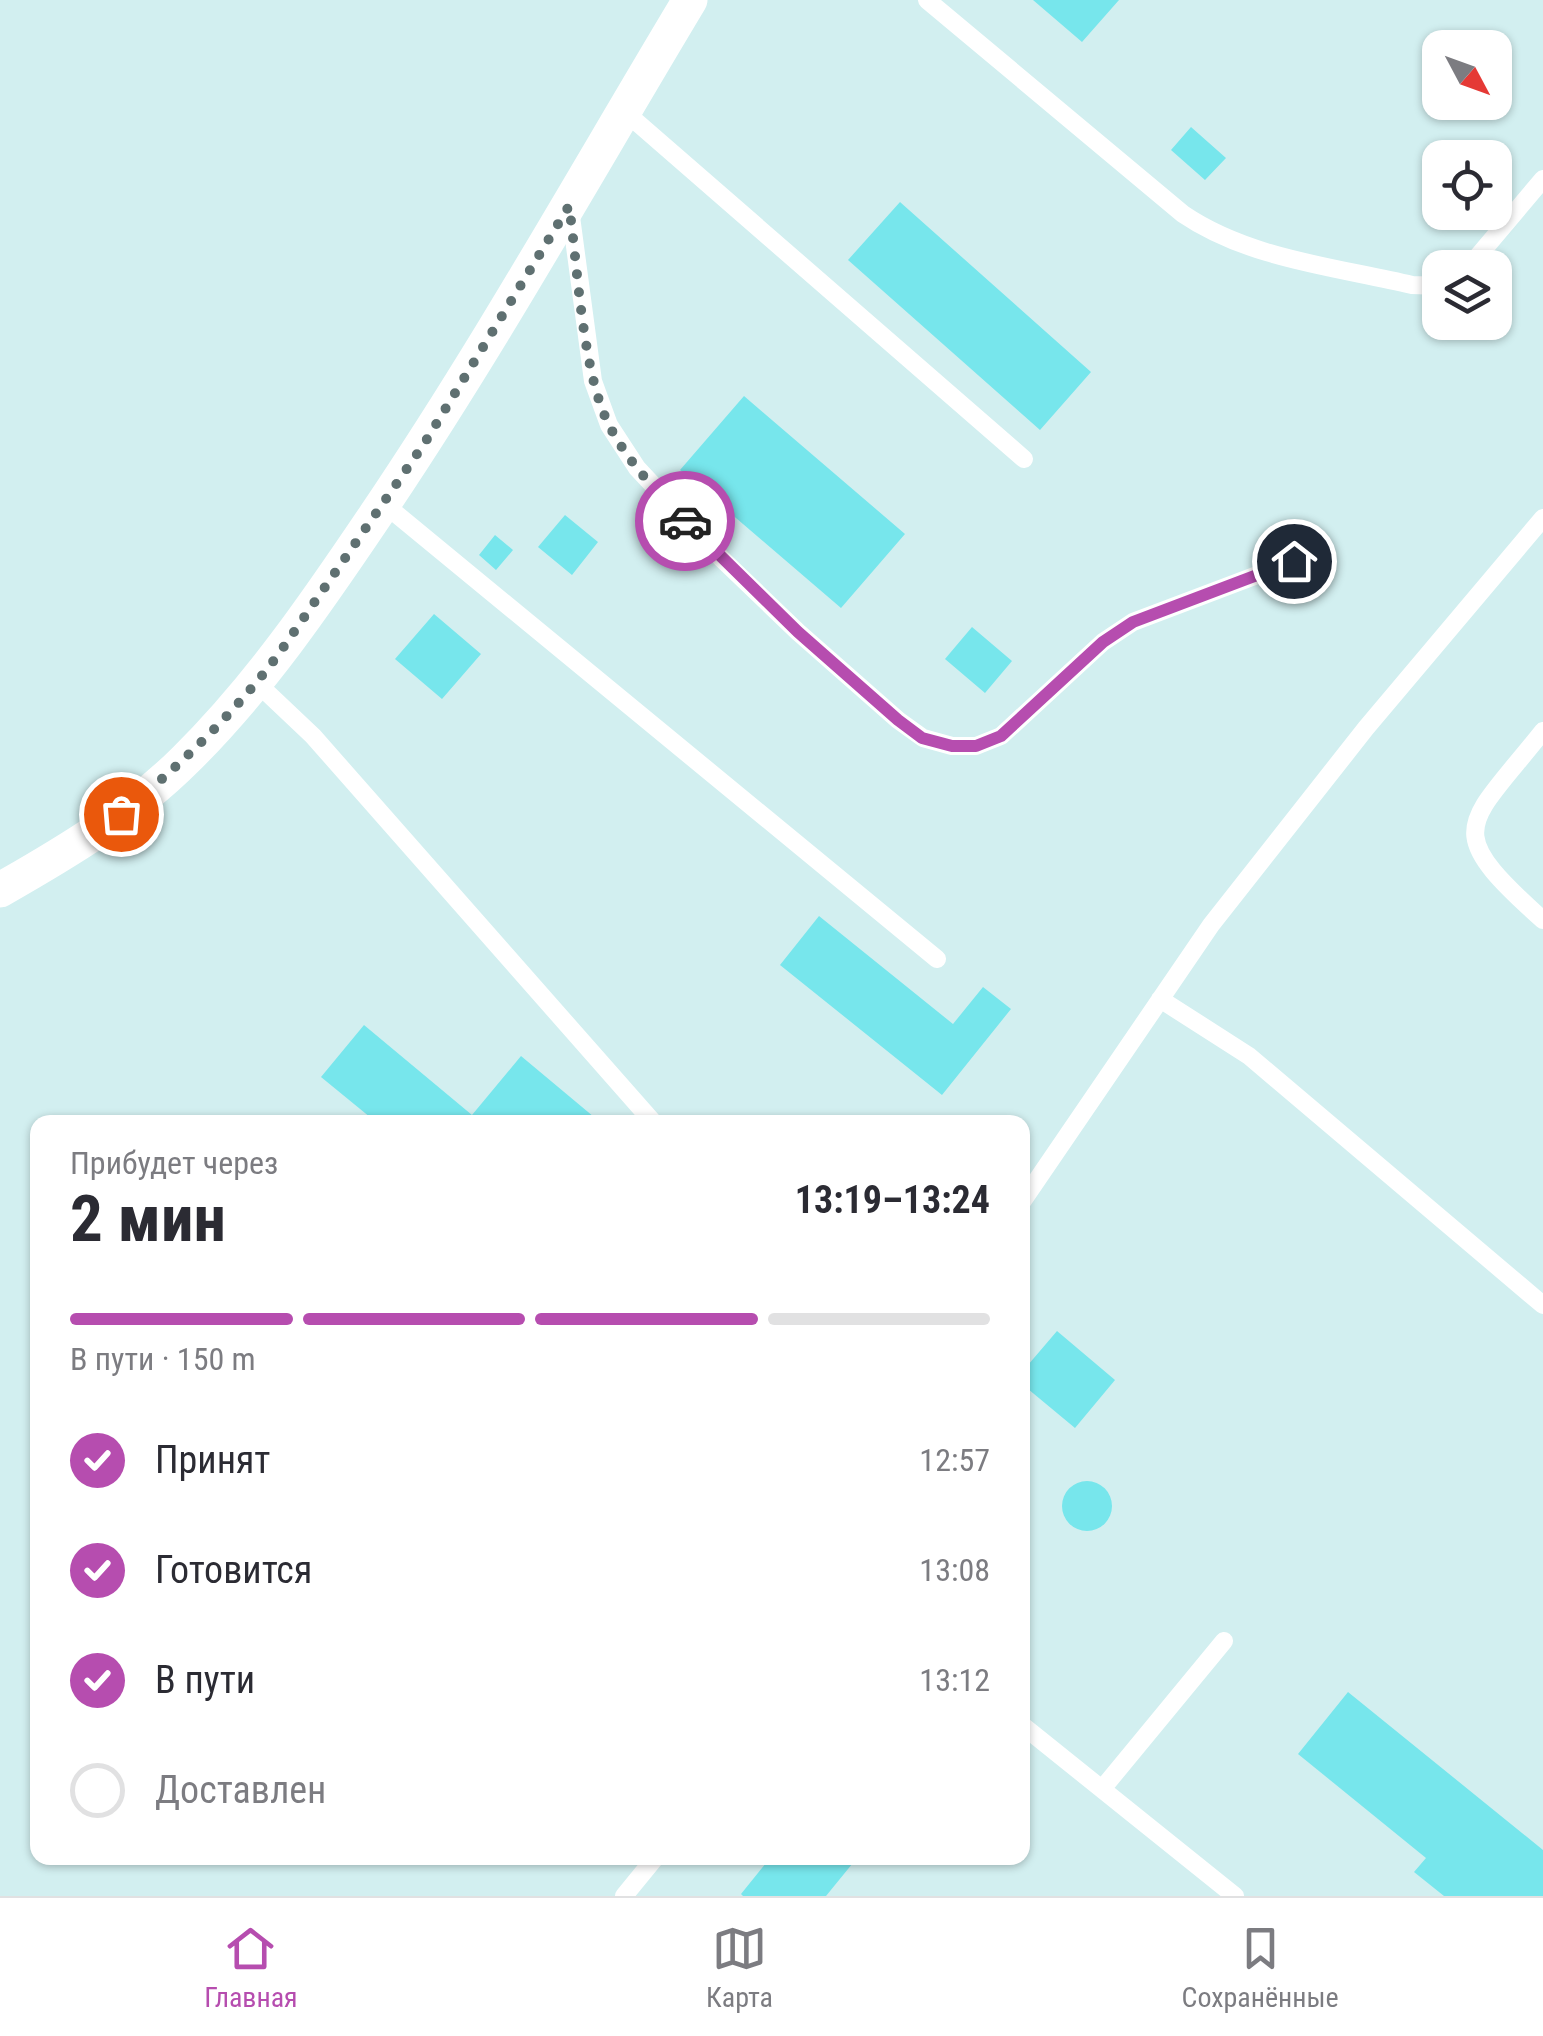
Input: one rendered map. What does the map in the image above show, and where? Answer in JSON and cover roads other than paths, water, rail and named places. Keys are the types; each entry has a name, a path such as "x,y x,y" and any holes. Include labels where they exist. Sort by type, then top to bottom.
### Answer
{"street":[{"path":"0,890 121,814 184,762 257,683 384,503 569,206 690,0"}],"lane":[{"path":"926,0 1210,233 1242,246 1422,285"},
{"path":"624,110 1024,459"},
{"path":"1483,250 1543,180"},
{"path":"569,206 593,381 609,424 637,468 722,560 798,632 922,738 952,746 976,746 1001,736 1103,642 1133,622 1294,561"},
{"path":"384,503 938,959"},
{"path":"1030,1190 1211,924 1366,728 1543,518"},
{"path":"257,683 334,760 647,1115"},
{"path":"1543,731 1476,815 1472,838 1481,859 1504,886 1543,920"},
{"path":"1160,999 1249,1056 1543,1305"},
{"path":"1102,1789 1224,1641"},
{"path":"1030,1730 1235,1896"},
{"path":"624,1896 649,1865"}]}
